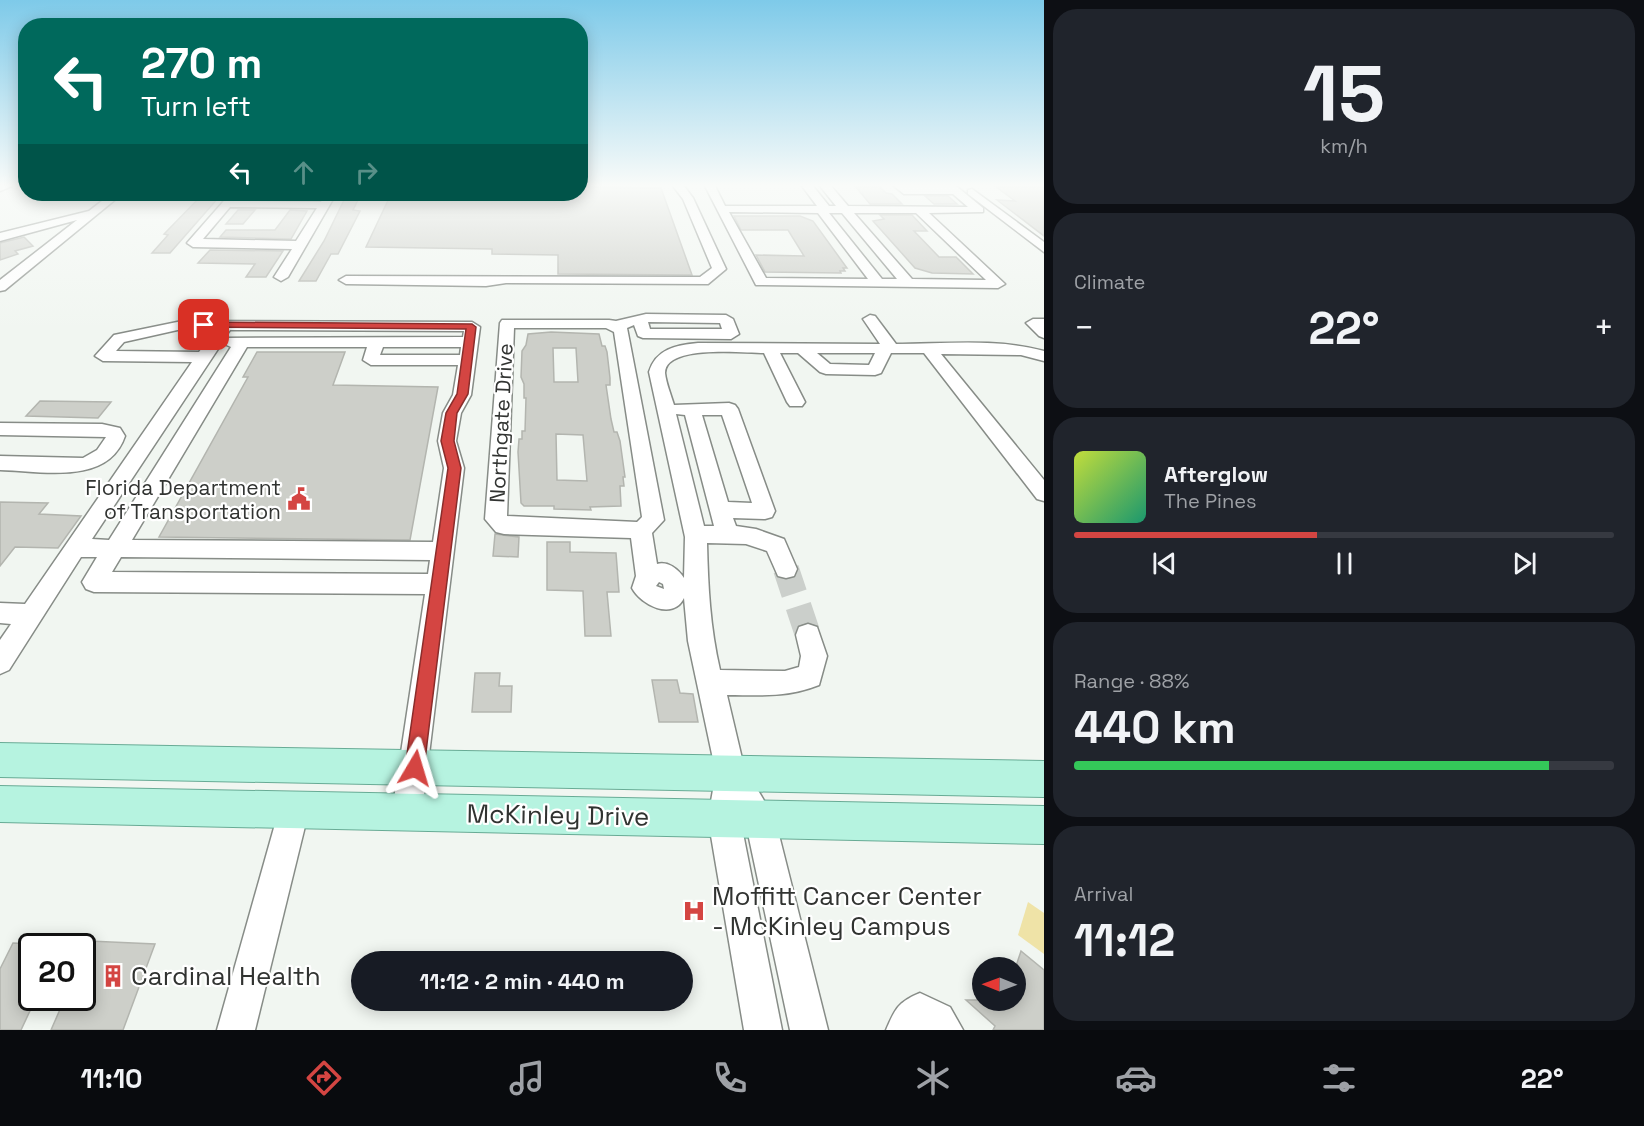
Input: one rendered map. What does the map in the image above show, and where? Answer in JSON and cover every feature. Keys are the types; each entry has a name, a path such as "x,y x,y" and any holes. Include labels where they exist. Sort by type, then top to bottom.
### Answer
{"main road":[{"name":"McKinley Drive","path":"0,760 1044,779"},
{"name":"McKinley Drive","path":"0,804 1044,825"}],"street":[{"path":"0,287 66,234"},
{"path":"201,234 193,243 300,245"},
{"path":"281,277 307,234"},
{"path":"346,279 486,282 506,279 703,280 719,269 704,234"},
{"path":"735,234 761,282 998,284 945,234"},
{"path":"839,234 878,283"},
{"path":"866,234 908,283"},
{"path":"1024,234 1044,248"},
{"path":"615,327 640,319 726,320 731,334 643,333 640,319"},
{"path":"870,319 888,348"},
{"name":"Northgate Drive","path":"615,327 609,324 507,323 496,519 504,526 641,531"},
{"path":"1044,323 1033,323 1044,333"},
{"path":"407,812 415,768 454,468 447,441 452,413 462,394 472,327 182,325 119,338 103,356 208,349 242,342 376,342 371,360 468,351"},
{"path":"0,662 141,448 226,325"},
{"path":"615,327 621,330 653,520 641,531 647,576 656,572 667,574 685,594 701,641 731,773 760,819 809,1030"},
{"path":"242,342 94,582 438,584"},
{"path":"685,594 695,535 657,372 658,364 671,353 682,349 698,348 888,348 1022,350 1044,356"},
{"path":"770,348 796,402"},
{"path":"929,349 1044,494"},
{"path":"666,409 729,409 765,511 720,510"},
{"path":"692,409 727,534"},
{"path":"0,429 102,430 114,432 116,436 113,447"},
{"path":"0,464 83,465 92,462 113,447 141,448"},
{"path":"695,535 753,536 776,545 786,569"},
{"path":"75,548 442,550"},
{"path":"0,614 32,615"},
{"path":"711,682 785,683 810,676 814,656 808,635"},
{"path":"731,773 723,818 764,1030"},
{"path":"236,1030 294,810"},
{"path":"905,1030 909,1020 920,1011 937,1020 944,1030"}],"shaded area":[{"path":"1028,902 1044,913 1044,954 1018,935"}],"building":[{"path":"164,234 187,234 170,253 152,253 168,235"},
{"path":"223,234 294,234 291,239 220,237"},
{"path":"327,234 348,234 338,254 331,254 316,281 299,281"},
{"path":"372,234 677,234 692,275 558,274 558,255 492,254 492,249 366,247"},
{"path":"791,234 822,234 847,268 843,268 845,271 840,271 841,273 765,272 756,255 804,256"},
{"path":"885,234 917,234 939,257 956,257 973,274 932,273 915,268"},
{"path":"24,237 33,246 15,251 18,254 0,260 0,243"},
{"path":"210,250 283,251 266,277 246,277 255,264 198,263"},
{"path":"551,332 599,334 602,346 605,346 607,352 610,385 606,385 614,432 617,432 620,441 625,477 623,477 624,486 620,486 621,506 590,507 591,510 554,509 554,506 524,506 521,503 518,452 519,439 522,439 522,431 525,431 526,398 524,398 524,384 521,377 522,351 528,334","holes":["553,348 576,348 578,382 554,382","556,434 583,435 587,481 557,480"]},
{"name":"Florida Department of Transportation","path":"257,352 345,352 333,385 438,387 410,540 159,537 248,377 243,377"},
{"path":"40,401 111,402 98,418 26,416"},
{"path":"0,502 48,503 39,514 81,516 58,548 15,547 0,566"},
{"path":"495,534 519,537 518,557 493,556"},
{"path":"547,542 570,542 570,552 616,553 619,592 607,592 611,636 585,636 583,591 547,590"},
{"path":"475,673 500,673 499,686 512,686 511,712 472,712"},
{"path":"652,680 677,680 680,693 693,694 698,722 659,722"},
{"name":"Cardinal Health","path":"96,941 155,944 123,1030 51,1030 59,1011 96,1011"},
{"path":"13,943 18,943 18,1011 30,1011 21,1030 0,1030 0,969"},
{"path":"1021,951 1044,970 1044,1030 993,1030 995,1026 978,1011 1026,1011 1026,957 1019,957"}],"tunnel":[{"path":"786,569 808,635"}],"place":[{"name":"Florida Department of Transportation","path":"299,499"},
{"name":"Moffitt Cancer Center - McKinley Campus","path":"694,911"},
{"name":"Cardinal Health","path":"113,976"}],"route":[{"path":"204,325 472,327 462,394 452,413 447,441 454,468 415,768"}]}
